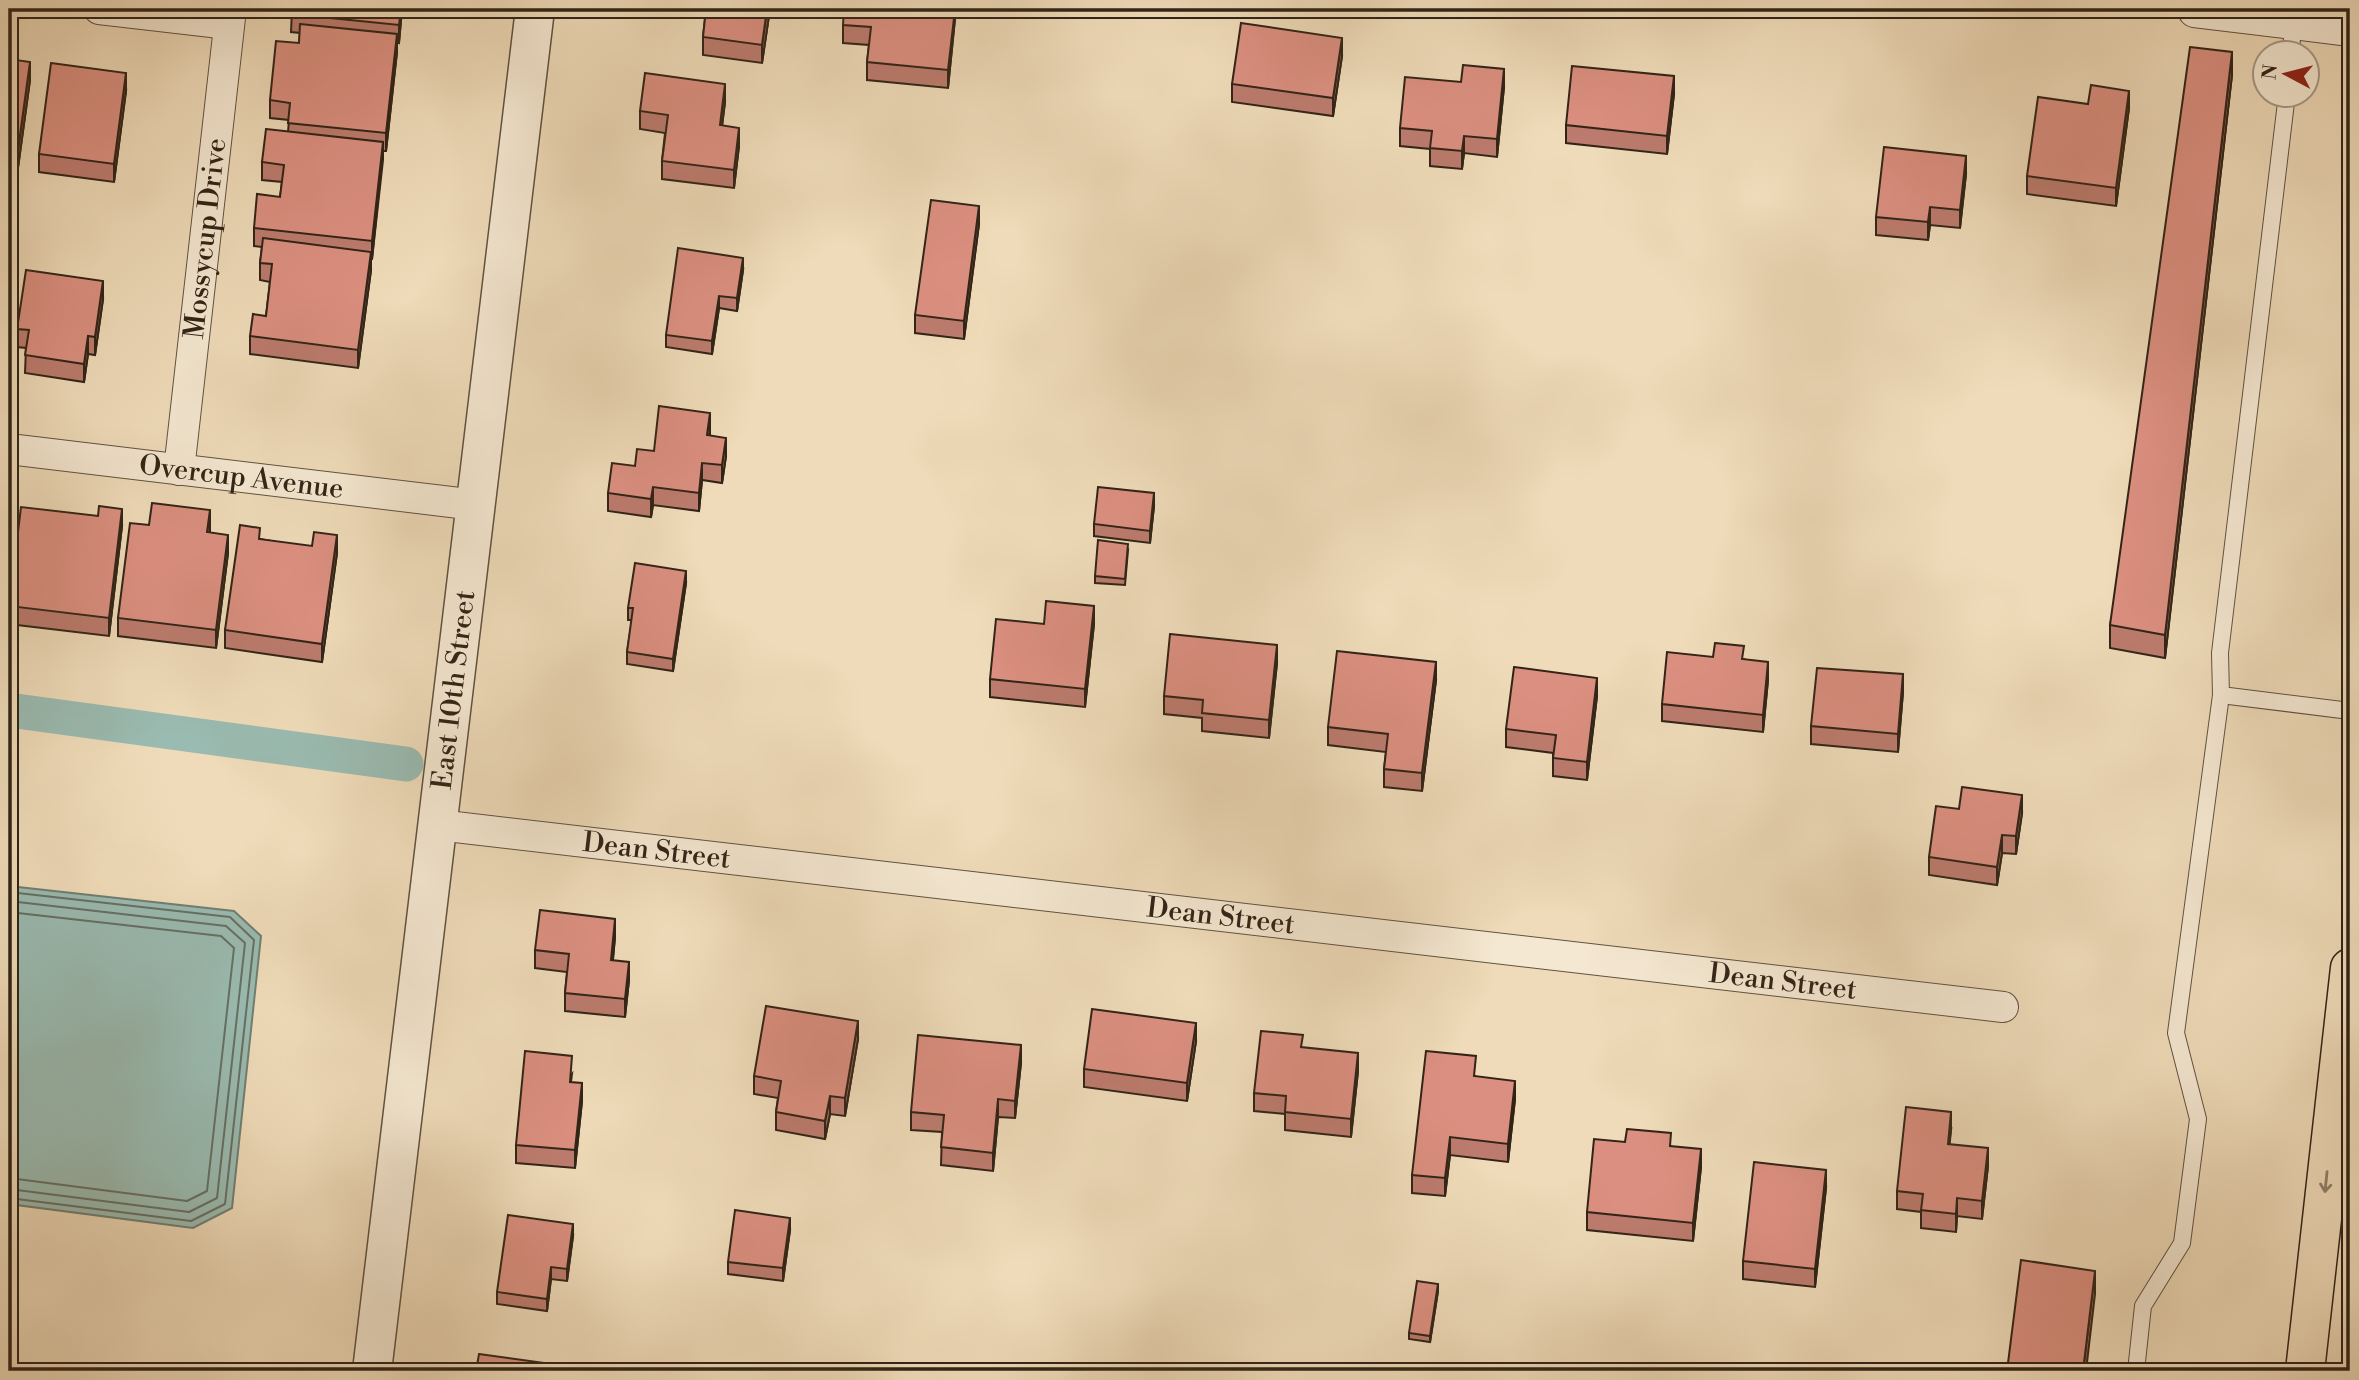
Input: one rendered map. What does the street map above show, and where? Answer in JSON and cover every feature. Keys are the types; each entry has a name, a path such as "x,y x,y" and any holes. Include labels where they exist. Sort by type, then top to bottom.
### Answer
{"highway":[{"path":"2305,1371 2350,968"}],"street":[{"path":"99,9 230,16"},
{"name":"East 10th Street","path":"372,1371 536,9"},
{"path":"2194,12 2305,28 2350,31"},
{"name":"Mossycup Drive","path":"179,470 230,16"},
{"name":"Overcup Avenue","path":"9,449 476,505"},
{"name":"Dean Street","path":"438,825 2003,1007"}],"lane":[{"path":"2136,1371 2143,1306 2182,1243 2198,1119 2176,1034 2221,695 2220,653 2285,108"},
{"path":"2221,695 2350,711"}],"water":[{"path":"9,886 234,911 261,936 232,1208 193,1228 9,1204"}],"building":[{"path":"292,9 401,9 399,25 291,14"},
{"path":"706,9 767,9 762,45 703,37"},
{"path":"844,9 955,9 948,70 867,62 871,27 843,25"},
{"path":"1241,23 1342,38 1333,98 1232,84"},
{"path":"300,24 397,34 386,133 288,123 290,103 270,100 276,41 299,43"},
{"path":"9,36 12,37 9,59"},
{"path":"2190,47 2232,52 2165,635 2110,625"},
{"path":"9,59 30,62 17,157 9,156"},
{"path":"51,63 126,73 114,164 39,154"},
{"path":"1463,65 1504,69 1497,139 1464,136 1462,151 1430,148 1432,131 1400,128 1405,77 1461,82"},
{"path":"1572,66 1674,76 1667,136 1566,125"},
{"path":"645,73 725,84 720,125 739,128 734,170 662,161 668,115 640,111"},
{"path":"2091,85 2129,91 2116,188 2027,176 2038,97 2088,104"},
{"path":"266,129 383,142 372,241 254,228 257,194 280,197 284,165 262,162"},
{"path":"1884,147 1966,156 1960,210 1930,207 1928,222 1876,217"},
{"path":"931,200 979,206 964,321 915,315"},
{"path":"263,238 371,252 358,350 250,336 253,314 266,316 272,264 260,263"},
{"path":"678,248 743,258 737,298 719,296 712,341 666,335"},
{"path":"26,270 103,281 95,337 88,336 84,364 25,355 29,330 17,329"},
{"path":"659,406 710,413 707,435 726,438 722,465 702,463 699,493 653,487 651,499 608,493 612,463 635,466 637,449 654,451"},
{"path":"9,486 16,487 9,535"},
{"path":"1098,487 1154,493 1150,531 1094,524"},
{"path":"152,503 210,510 207,532 228,535 216,630 118,618 130,523 149,525"},
{"path":"99,506 122,509 109,618 9,606 21,507 98,516"},
{"path":"240,525 260,528 259,539 312,546 314,532 337,535 322,644 225,630"},
{"path":"1098,540 1128,544 1125,579 1095,576"},
{"path":"635,563 686,571 673,659 627,652 633,608 628,608"},
{"path":"1046,601 1094,606 1085,689 990,679 996,619 1044,624"},
{"path":"1170,634 1277,645 1269,720 1202,713 1203,700 1164,696"},
{"path":"1715,643 1744,646 1742,659 1768,662 1763,715 1662,704 1667,652 1713,657"},
{"path":"1337,651 1436,662 1422,773 1384,769 1388,734 1328,727"},
{"path":"1514,667 1597,678 1587,762 1553,758 1556,735 1506,729"},
{"path":"1817,668 1903,674 1898,734 1811,726"},
{"path":"1962,787 2022,795 2016,836 2002,835 1997,867 1929,857 1936,806 1959,809"},
{"path":"540,910 615,919 611,960 629,962 625,999 565,993 569,954 535,950"},
{"path":"766,1006 858,1021 845,1098 830,1096 825,1121 776,1112 781,1081 754,1076"},
{"path":"1092,1009 1196,1023 1187,1083 1084,1069"},
{"path":"1261,1031 1303,1035 1301,1047 1358,1053 1351,1119 1285,1112 1286,1096 1254,1093"},
{"path":"918,1035 1021,1045 1015,1101 998,1099 993,1153 941,1147 944,1115 911,1112"},
{"path":"525,1051 572,1056 570,1082 582,1083 575,1150 516,1145"},
{"path":"1426,1051 1476,1056 1474,1076 1515,1081 1508,1144 1450,1137 1445,1178 1412,1175"},
{"path":"1906,1107 1951,1112 1948,1144 1988,1148 1982,1201 1957,1198 1956,1214 1921,1210 1923,1194 1897,1191"},
{"path":"1627,1129 1671,1133 1670,1146 1701,1149 1693,1223 1587,1212 1594,1139 1625,1142"},
{"path":"1754,1162 1826,1170 1815,1269 1743,1261"},
{"path":"735,1210 790,1218 783,1268 728,1262"},
{"path":"508,1215 573,1224 567,1269 551,1267 547,1299 497,1292"},
{"path":"2021,1260 2095,1271 2083,1371 2007,1371"},
{"path":"1417,1281 1438,1284 1430,1336 1409,1333"},
{"path":"479,1354 552,1364 551,1371 476,1371"}],"waterway":[{"path":"9,710 406,764"}]}
